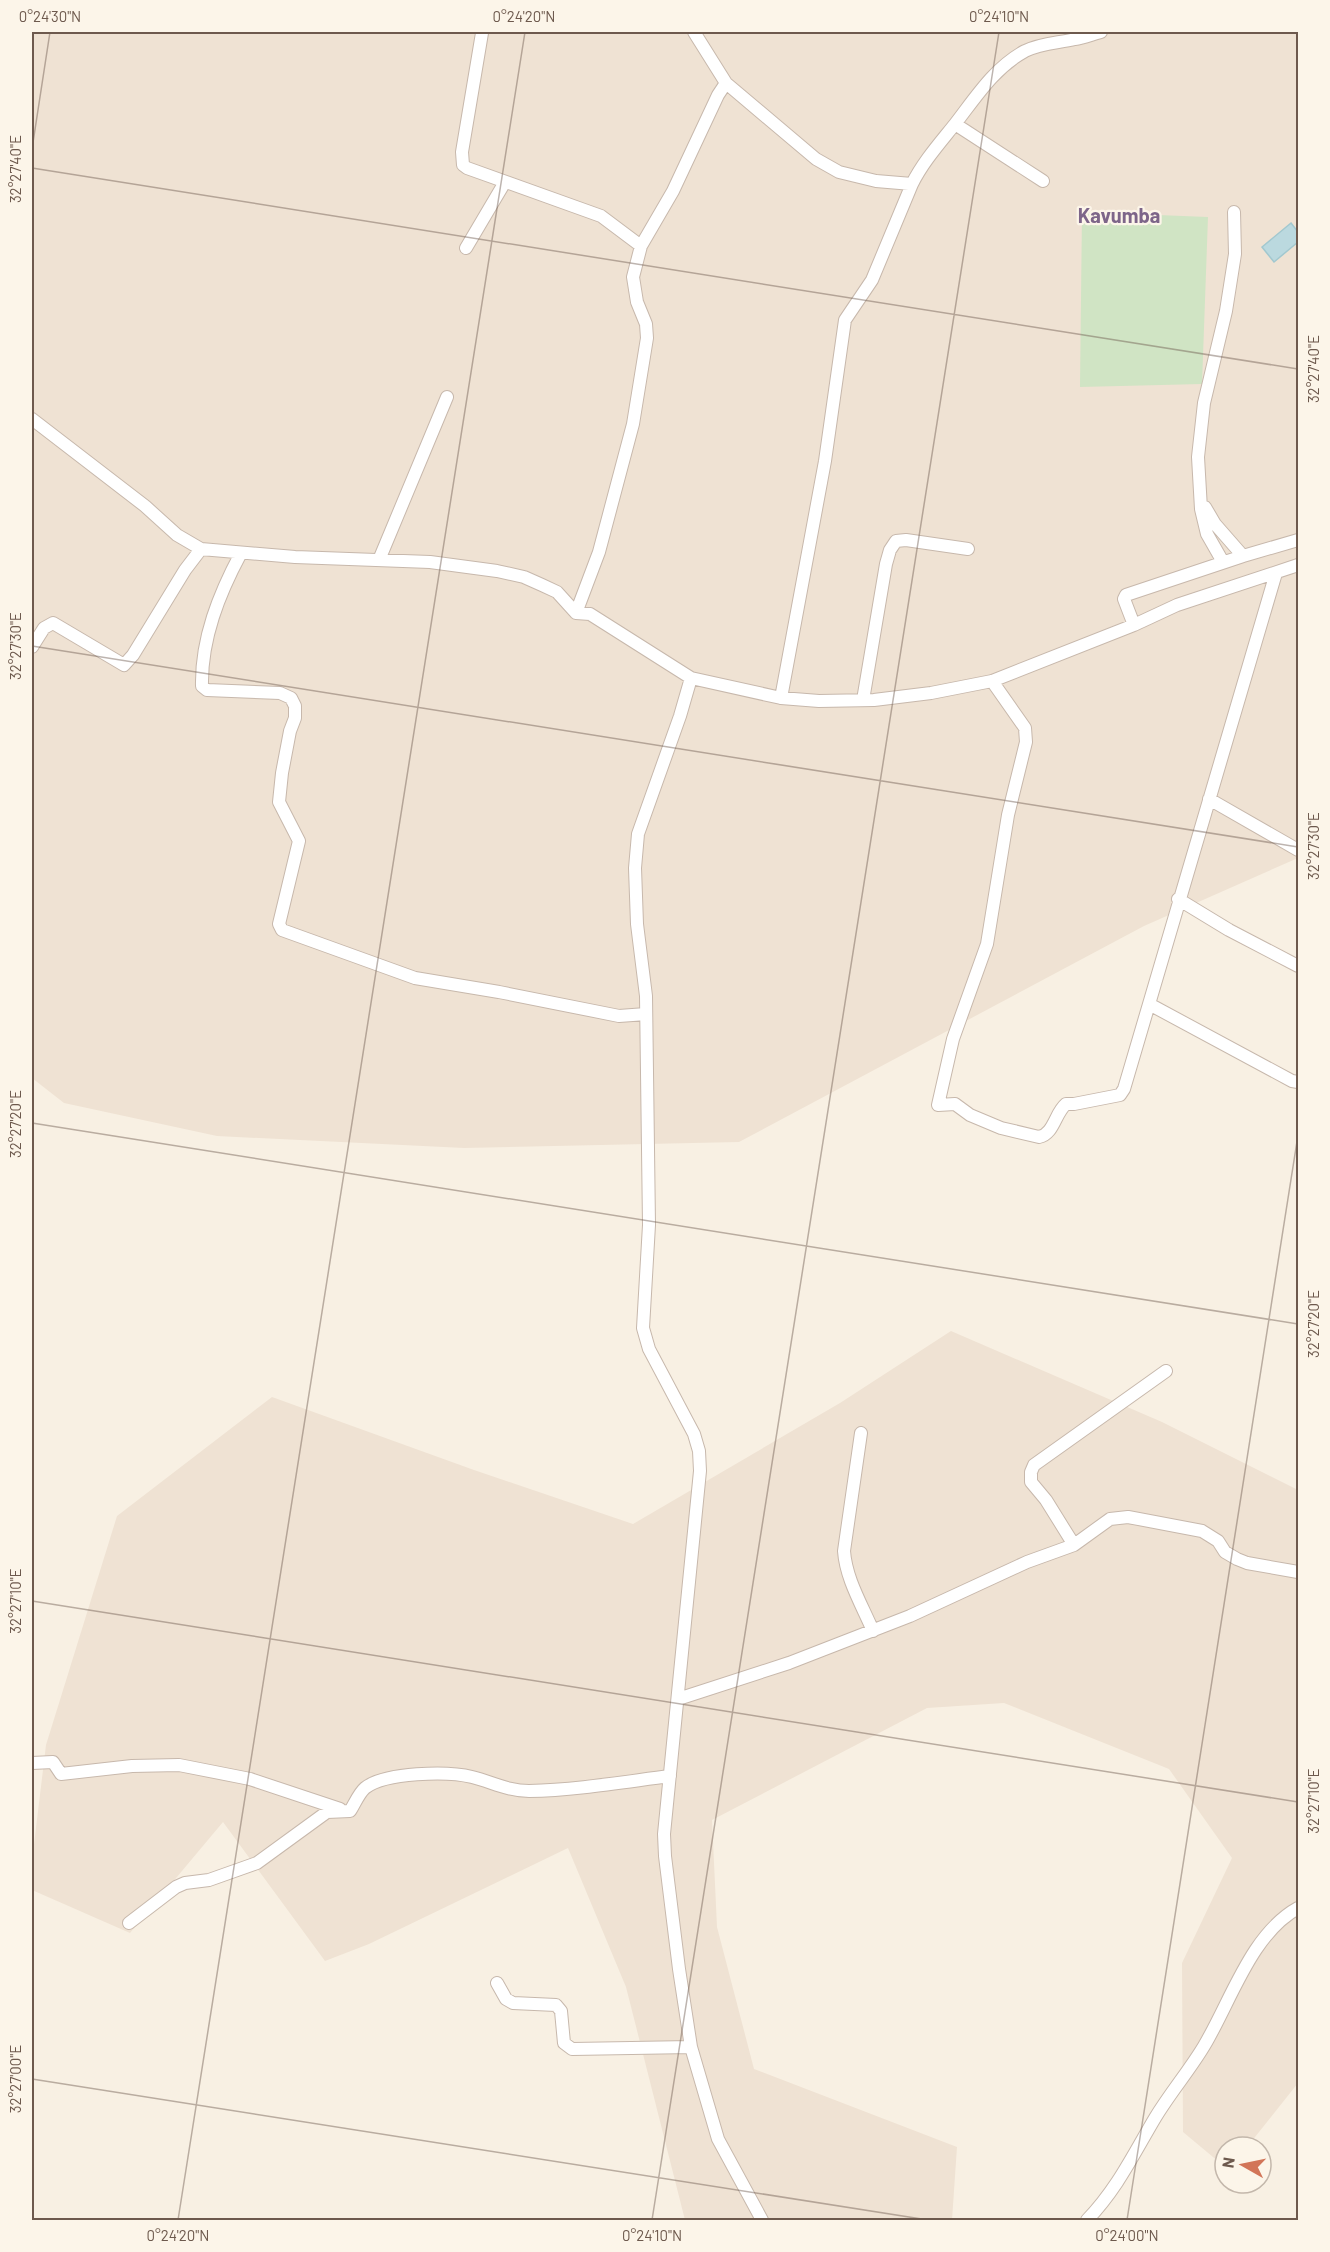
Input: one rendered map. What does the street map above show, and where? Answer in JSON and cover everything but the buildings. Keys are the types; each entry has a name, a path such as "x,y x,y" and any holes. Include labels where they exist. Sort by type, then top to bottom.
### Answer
{"street":[{"path":"694,32 726,82 816,159 839,172 876,181 912,184"},
{"path":"781,698 825,461 845,320 872,280 919,170 987,82 1009,61 1026,50 1050,42 1075,39 1101,32"},
{"path":"482,33 461,159 467,168 601,216 641,246"},
{"path":"576,613 599,552 633,424 647,338 646,324 637,302 633,278 641,246 673,191 726,82"},
{"path":"955,124 1043,182"},
{"path":"466,248 505,182"},
{"path":"1223,562 1207,534 1199,495 1198,457 1204,403 1226,311 1235,254 1234,212"},
{"path":"379,560 447,397"},
{"path":"32,419 136,499 177,535 201,549 430,562 524,577 557,592 576,613 590,614 691,678 781,698 819,701 863,700 930,693 992,681 1134,625 1176,605 1299,565"},
{"path":"1199,495 1215,524 1243,556"},
{"path":"863,700 886,564 890,550 896,541 906,540 968,549"},
{"path":"1134,625 1124,598 1126,595 1223,562 1299,540"},
{"path":"32,647 44,628 53,623 124,665 201,549"},
{"path":"241,553 216,604 203,664 202,686 207,690 280,693 291,698 295,706 295,718 290,731 282,772 279,802 299,841 279,924 282,930 415,978 619,1016 646,1014"},
{"path":"992,681 1025,728 1026,742 1008,815 987,944 953,1039 938,1105 955,1104 970,1115 1001,1128 1039,1137 1045,1136 1059,1109 1066,1104 1120,1095 1128,1080 1178,899 1276,573"},
{"path":"691,678 680,716 638,834 634,868 646,996 649,1225 643,1328 649,1349 694,1434 699,1450 699,1482 664,1834 665,1856 691,2047 718,2139 762,2220"},
{"path":"1209,799 1299,850"},
{"path":"1178,899 1229,930 1299,966"},
{"path":"1149,1004 1292,1081 1299,1082"},
{"path":"1074,1545 1046,1500 1031,1482 1034,1465 1166,1371"},
{"path":"861,1433 844,1551 845,1565 851,1583 873,1631"},
{"path":"678,1699 789,1663 910,1616 1027,1562 1074,1545 1110,1519 1128,1517 1202,1531 1218,1541 1225,1552 1237,1559 1247,1563 1299,1572"},
{"path":"32,1762 53,1762 61,1774 132,1766 179,1765 259,1781 350,1811"},
{"path":"350,1811 364,1789 384,1780 411,1776 455,1774 473,1777 511,1790 530,1791 601,1786 670,1776"},
{"path":"129,1923 176,1887 185,1883 209,1880 257,1863 327,1812 350,1811"},
{"path":"1087,2220 1110,2196 1156,2117 1203,2048 1258,1946 1277,1923 1299,1908"},
{"path":"497,1983 506,1999 513,2003 556,2006 561,2011 564,2043 572,2049 691,2047"}],"shaded area":[{"path":"32,32 1298,32 1298,858 1144,926 739,1142 464,1148 217,1136 64,1103 32,1078"},
{"path":"951,1331 1162,1422 1298,1490 1298,2083 1257,2135 1213,2135 1213,2157 1183,2132 1182,1963 1232,1858 1169,1769 1004,1703 927,1708 712,1820 717,1927 754,2069 957,2147 952,2220 685,2220 626,1987 568,1848 369,1944 325,1961 223,1822 130,1933 32,1890 32,1861 46,1745 117,1516 272,1397 474,1470 633,1524 840,1403"}],"green space":[{"path":"1082,212 1208,217 1202,384 1080,387"}],"water":[{"path":"1291,223 1298,232 1298,242 1274,262 1262,247"}],"district":[{"name":"Kavumba","path":"1119,215"}]}
